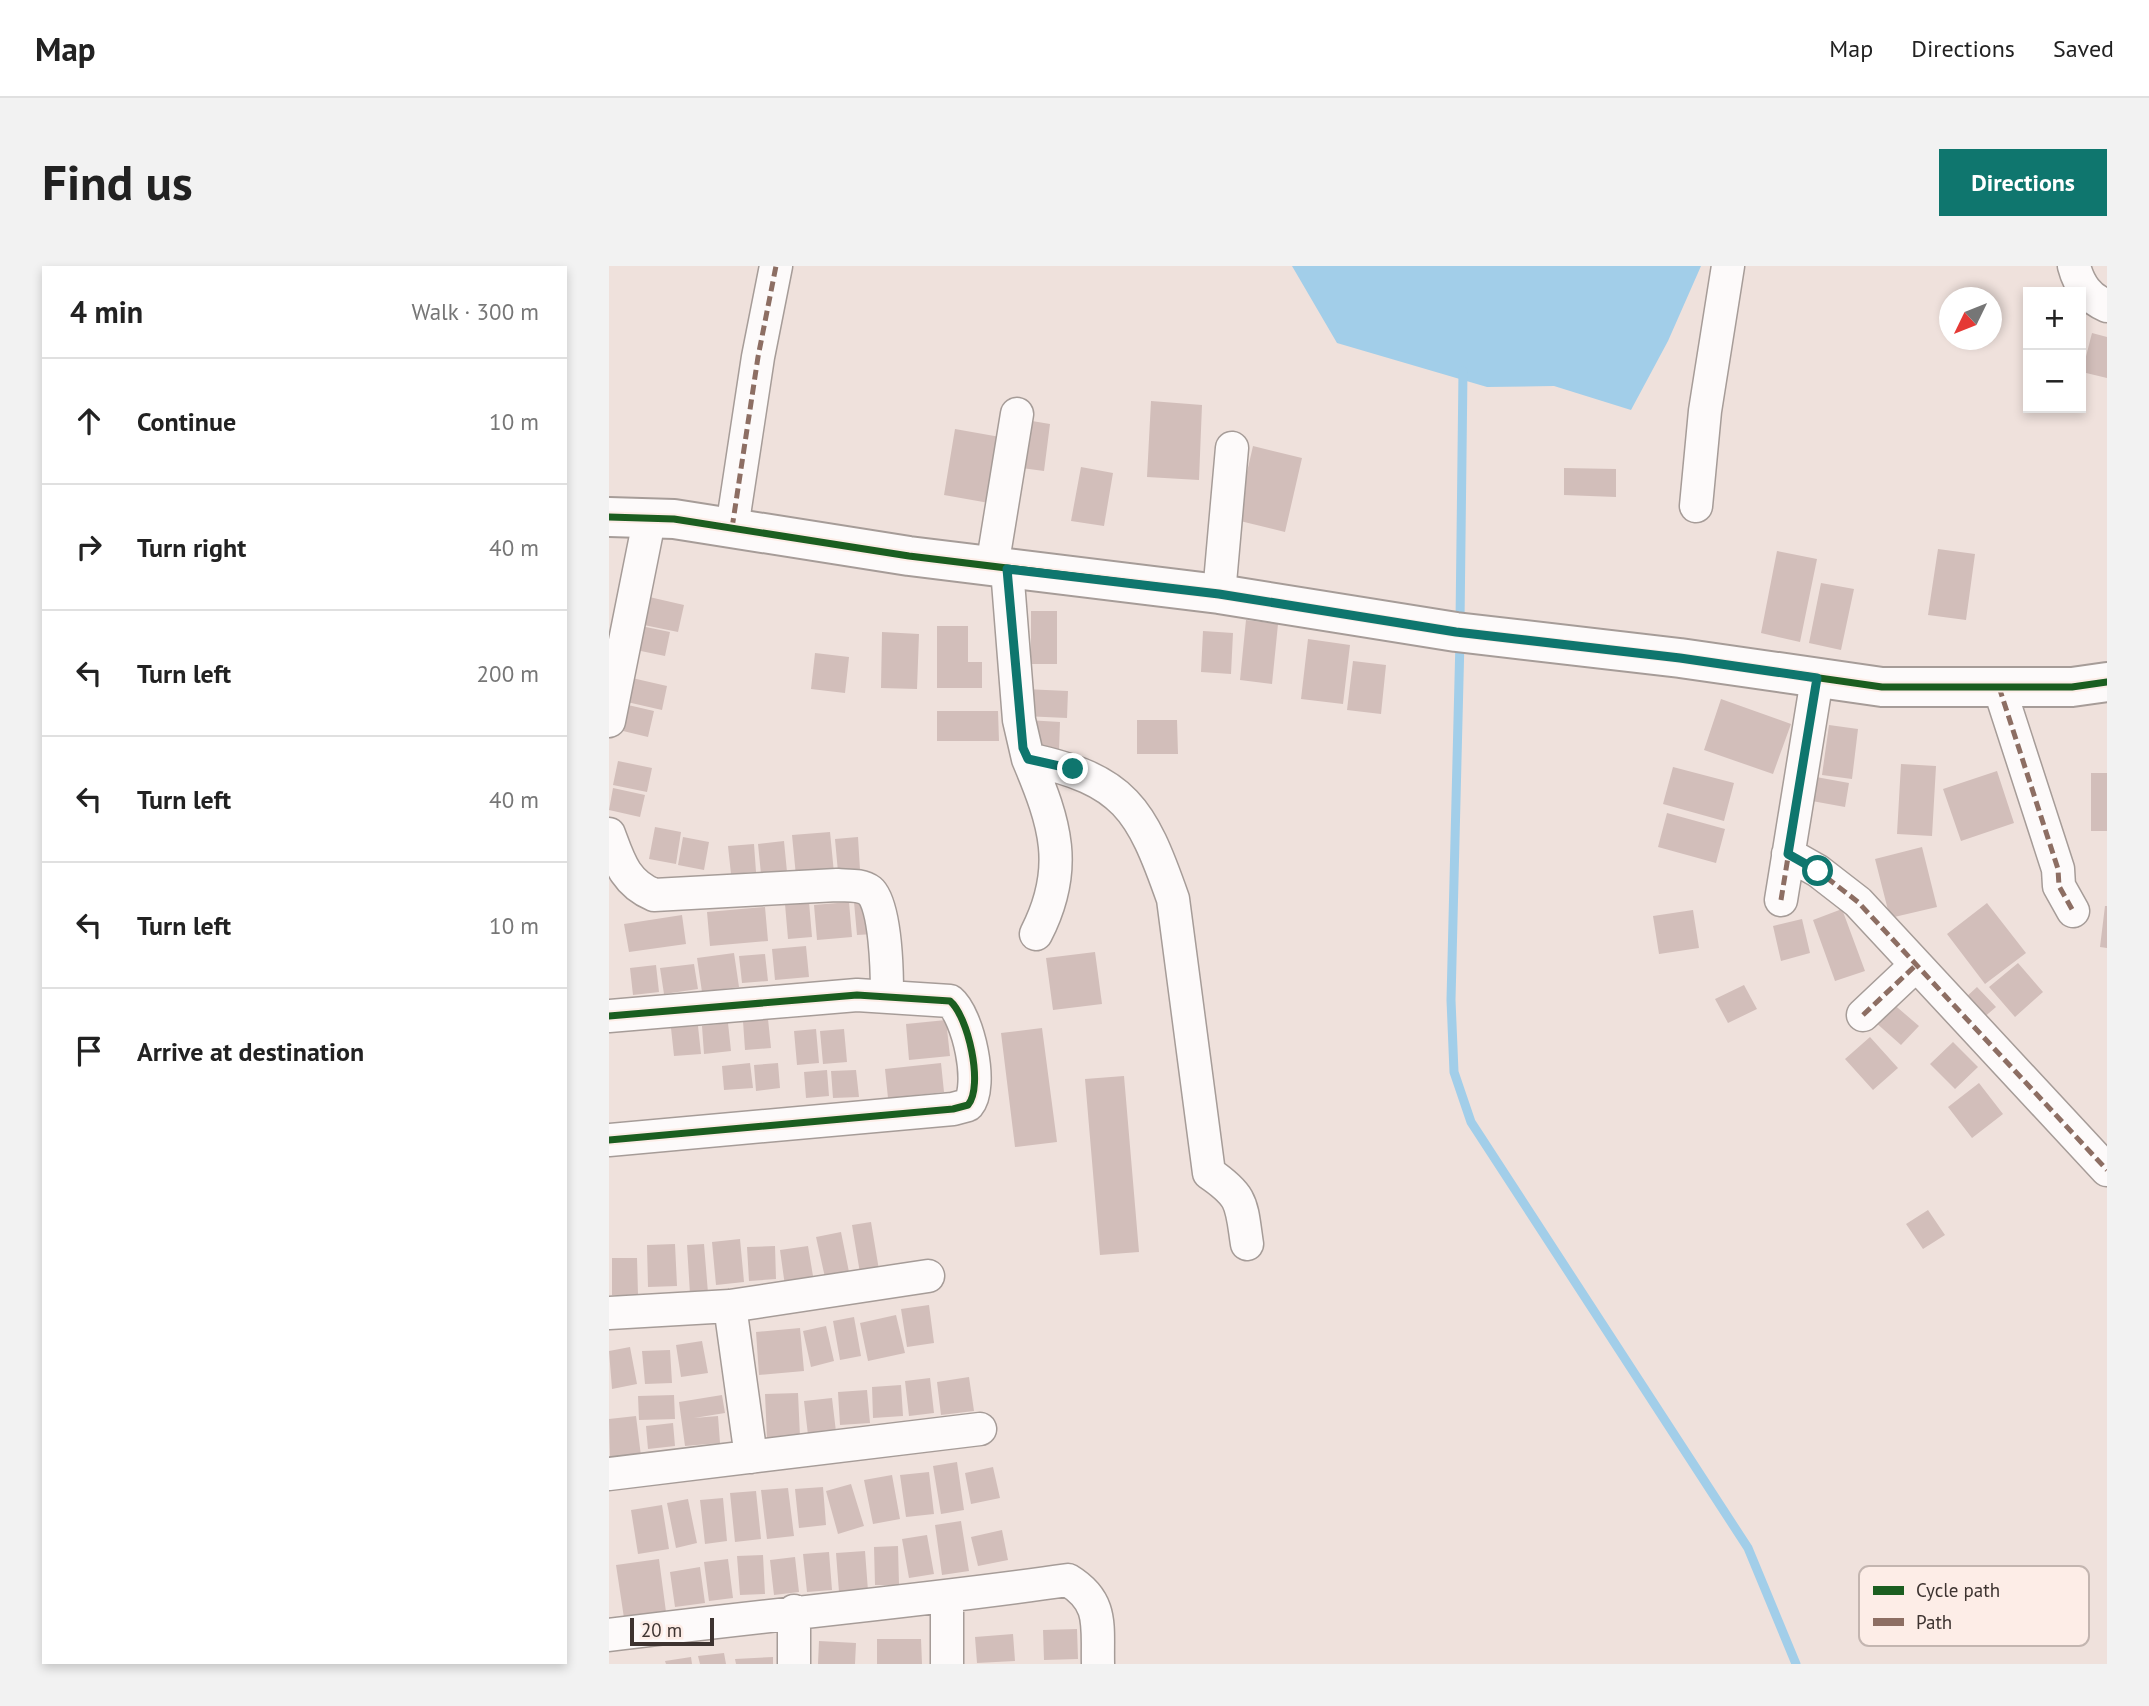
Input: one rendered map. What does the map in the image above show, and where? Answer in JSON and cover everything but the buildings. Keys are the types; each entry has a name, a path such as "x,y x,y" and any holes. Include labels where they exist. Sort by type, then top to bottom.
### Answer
{"street":[{"path":"732,528 758,357 776,266"},
{"path":"1696,506 1705,411 1728,266"},
{"path":"2074,266 2082,287 2096,301 2107,306"},
{"path":"1017,414 1000,568 1019,720 1028,759 1055,834 1057,863 1050,908 1036,934"},
{"path":"1219,594 1232,448"},
{"path":"609,721 650,516"},
{"path":"609,517 650,516 1000,568 1219,594 1456,632 1680,658 1882,687 2072,687 2107,682"},
{"path":"1781,900 1817,678"},
{"path":"1999,687 2058,869 2059,886 2073,911"},
{"path":"1028,759 1073,769 1095,778 1112,791 1143,826 1159,860 1175,911 1209,1170 1235,1193 1241,1209 1247,1244"},
{"path":"609,834 622,870 631,882 654,895 837,885 859,886 870,892 877,902 887,964 887,995"},
{"path":"1788,854 1818,871 1858,902 2107,1170"},
{"path":"1863,1015 1915,966"},
{"path":"609,1016 887,995 950,1001 959,1009 975,1075 974,1098 968,1105 953,1109 609,1140"},
{"path":"609,1313 730,1306 927,1276"},
{"path":"730,1306 751,1457"},
{"path":"609,1474 980,1429"},
{"path":"609,1635 794,1611 947,1598 1068,1580 1087,1593 1095,1606 1098,1664"},
{"path":"947,1598 947,1664"},
{"path":"794,1611 794,1664"}],"water":[{"path":"1292,266 1701,266 1668,341 1631,410 1554,386 1487,387 1337,343"}],"waterway":[{"path":"1460,623 1463,371"},
{"path":"1460,640 1451,1000 1454,1072 1471,1122 1748,1548 1796,1664"}],"marked path":[{"path":"732,528 758,357 776,266"},
{"path":"1781,900 1817,679"},
{"path":"1999,687 2058,869 2059,886 2073,911"},
{"path":"1788,854 1818,871 1858,902 2107,1170"},
{"path":"1863,1015 1915,966"}],"cycle path":[{"path":"609,517 674,519 909,556 1219,594 1456,632 1680,658 1882,687 2072,687 2107,682"},
{"path":"609,1016 857,995 950,1001 963,1021 974,1068 973,1096 968,1105 953,1109 609,1140"}],"route":[{"path":"1073,769 1028,759 1023,748 1007,569 1219,594 1456,632 1680,658 1817,678 1788,854 1818,871"}]}
